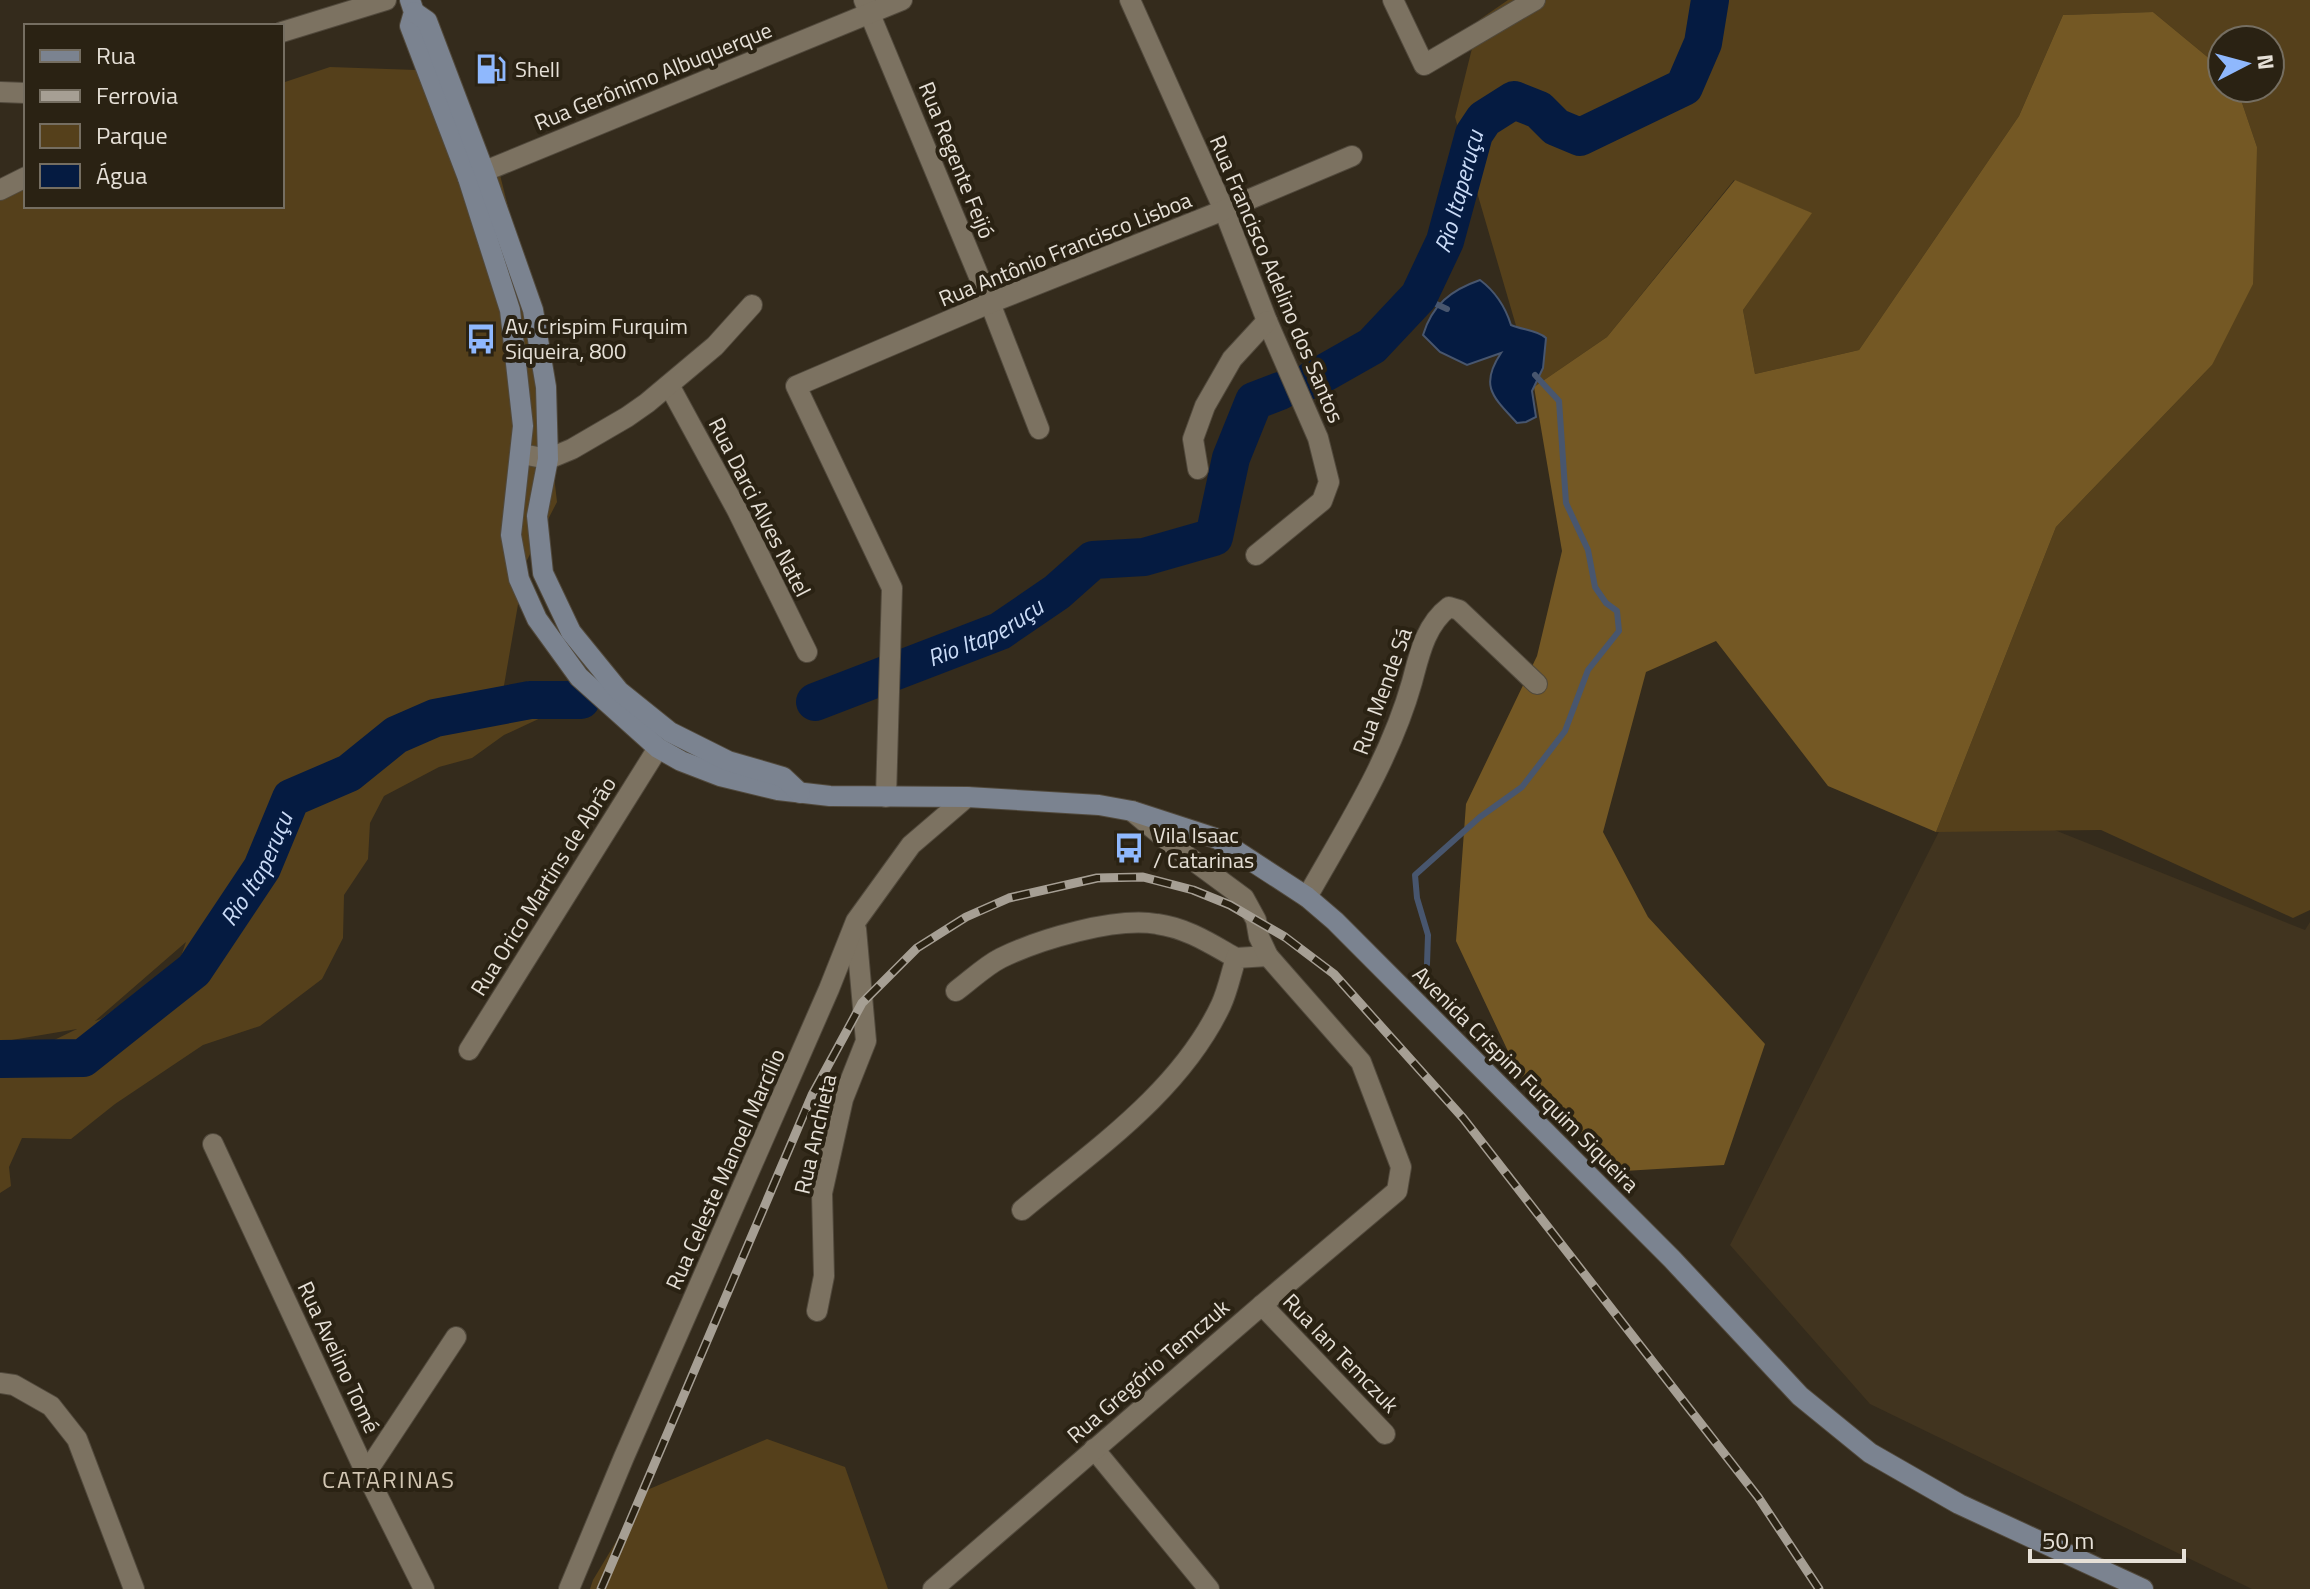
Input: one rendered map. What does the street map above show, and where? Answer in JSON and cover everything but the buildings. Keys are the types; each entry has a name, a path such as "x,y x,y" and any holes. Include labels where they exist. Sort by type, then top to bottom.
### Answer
{"main road":[{"name":"Avenida Crispim Furquim Siqueira","path":"412,6 410,26 533,310 546,387 548,459 537,516 543,573 571,632 619,691 670,732 728,761 783,777 800,793"},
{"name":"Avenida Crispim Furquim Siqueira","path":"476,174 510,310 523,426 511,535 519,579 537,619 579,677 658,748 720,776 778,790 830,796 967,797 1099,805 1132,811 1218,839 1307,897 1335,921 1672,1259 1800,1396 1870,1453 1959,1504 2143,1589"}],"street":[{"path":"284,31 386,0"},
{"name":"Rua Gerônimo Albuquerque","path":"476,174 867,7 902,0"},
{"name":"Rua Francisco Adelino dos Santos","path":"1130,0 1224,210 1267,321 1318,438 1329,482 1322,501 1256,555"},
{"path":"1393,0 1424,65 1535,0"},
{"name":"Rua Regente Feijó","path":"867,7 1039,429"},
{"path":"0,92 24,93"},
{"name":"Rua Antônio Francisco Lisboa","path":"886,797 892,588 796,386 990,303 1352,156"},
{"path":"0,190 24,178"},
{"path":"522,454 548,459 572,449 627,417 715,346 752,305"},
{"path":"1198,469 1193,439 1205,406 1232,359 1267,321"},
{"name":"Rua Darci Alves Natel","path":"669,385 737,510 807,652"},
{"name":"Rua Mende Sá","path":"1307,897 1378,771 1405,706 1424,638 1441,613 1449,607 1459,610 1537,684"},
{"name":"Rua Orico Martins de Abrão","path":"469,1050 658,748"},
{"name":"Rua Celeste Manoel Marcílio","path":"569,1589 856,921 911,845 967,797"},
{"path":"956,991 999,959 1057,935 1113,924 1156,923 1192,933 1236,958 1268,956 1259,937 1256,920 1244,898 1132,811"},
{"name":"Rua Anchieta","path":"817,1311 824,1276 822,1193 843,1099 866,1041 856,921"},
{"name":"Rua Gregório Temczuk","path":"933,1589 1397,1191 1401,1167 1361,1062 1268,956"},
{"path":"1022,1210 1161,1091 1200,1042 1222,1003 1236,958"},
{"name":"Rua Avelino Tomé","path":"213,1144 366,1473 424,1589"},
{"name":"Rua Ian Temczuk","path":"1262,1305 1385,1434"},
{"path":"366,1473 456,1337"},
{"path":"0,1383 14,1385 51,1406 77,1439 134,1589"},
{"path":"1094,1449 1209,1589"}],"shaded area":[{"path":"2153,12 2206,56 2206,104 2242,104 2257,147 2253,284 2212,365 2056,527 1936,832 1828,786 1716,641 1646,672 1603,832 1648,917 1765,1044 1724,1165 1624,1171 1523,1083 1456,941 1466,804 1537,656 1562,551 1534,387 1607,337 1735,180 1812,213 1743,310 1755,374 1859,350 2019,116 2063,15"},
{"path":"1959,792 2305,930 2310,922 2310,1589 2252,1589 1870,1404 1730,1245"}],"green space":[{"path":"1508,0 2310,0 2310,910 2293,918 2101,830 1936,832 2056,527 2212,365 2257,147 2242,104 2286,104 2286,24 2206,24 2206,56 2153,12 2063,15 2019,116 1859,350 1755,374 1743,310 1811,213 1734,180 1607,337 1534,387 1455,117 1479,20"},
{"path":"330,67 416,70 499,171 536,317 557,502 525,564 502,697 528,681 579,700 504,735 472,758 439,767 384,796 370,823 368,859 344,895 343,938 322,979 260,1026 203,1045 115,1104 71,1139 22,1138 9,1167 11,1186 0,1193 0,1043 50,1042 77,1029 0,1042 0,199 24,188 24,208 284,208 284,82","holes":["186,942 179,962 95,1021"]},
{"path":"767,1439 845,1467 888,1589 590,1589 647,1490"}],"water":[{"path":"1480,280 1499,300 1511,325 1546,338 1543,368 1532,391 1536,417 1526,422 1517,423 1492,391 1491,374 1501,353 1467,365 1440,352 1423,335 1432,315 1444,300"}],"waterway":[{"name":"Rio Itaperuçu","path":"1312,380 1372,346 1419,296 1445,241 1474,134 1484,119 1514,100 1539,110 1556,127 1580,137 1684,87 1703,43 1710,0"},
{"path":"1419,296 1447,309"},
{"path":"1427,964 1428,935 1417,898 1415,875 1480,817 1522,787 1565,731 1588,670 1619,631 1617,611 1606,603 1595,587 1588,550 1566,503 1559,401 1535,375"},
{"name":"Rio Itaperuçu","path":"815,702 1000,631 1057,592 1093,560 1144,557 1214,537 1231,458 1254,401 1280,391"},
{"name":"Rio Itaperuçu","path":"0,1059 83,1058 194,970 262,868 291,798 349,773 396,735 435,718 530,700 581,700"}],"railway":[{"path":"601,1589 812,1095 862,1003 917,948 966,917 1009,898 1097,878 1143,877 1193,890 1230,905 1285,937 1334,974 1463,1118 1758,1497 1819,1589"}],"place":[{"name":"Shell","path":"491,69"},
{"name":"Av. Crispim Furquim Siqueira, 800","path":"481,339"},
{"name":"Vila Isaac / Catarinas","path":"1129,848"}],"district":[{"name":"CATARINAS","path":"389,1479"}]}
